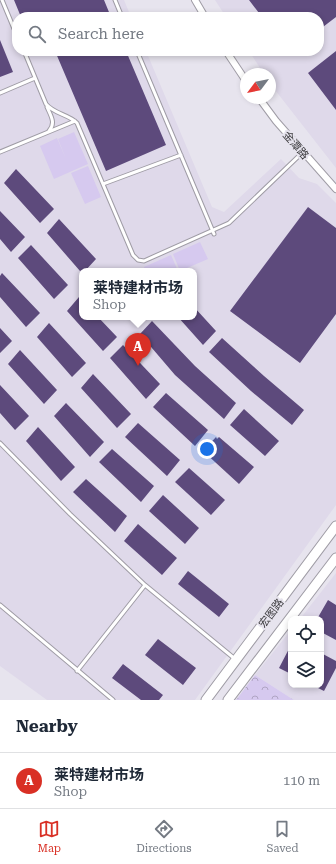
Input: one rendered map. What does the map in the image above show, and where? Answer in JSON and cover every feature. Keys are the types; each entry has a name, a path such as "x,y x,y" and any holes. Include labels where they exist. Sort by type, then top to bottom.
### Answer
{"main road":[{"name":"宏图路","path":"206,700 336,526"},
{"name":"宏图路","path":"228,700 336,558"}],"street":[{"path":"195,0 202,12"},
{"path":"229,56 240,71"},
{"name":"金潭路","path":"263,104 276,121 336,189"}],"lane":[{"path":"2,0 12,24"},
{"path":"115,0 120,12"},
{"path":"26,56 53,123 49,132"},
{"path":"139,56 213,232"},
{"path":"0,93 35,78"},
{"path":"46,104 50,108 77,123 133,255 138,260 144,261 150,259 213,232 230,223 303,152"},
{"path":"0,152 75,121"},
{"path":"103,184 181,155"},
{"path":"0,442 70,514 145,585 236,660"},
{"path":"77,671 145,585"},
{"path":"0,605 113,700"}],"shaded area":[{"path":"0,0 124,0 129,12 12,12 12,56 148,56 212,207 224,212 281,159 299,178 317,184 336,203 336,505 195,700 47,700 0,666"},
{"path":"215,0 336,0 336,168 276,91 276,68 260,68 252,56 324,56 324,12 223,12"},
{"path":"336,573 336,700 294,700 255,675 288,634 288,688 324,688 324,616 302,616"}],"green space":[{"path":"74,132 88,164 54,179 40,146 57,138 66,159 58,139"},
{"path":"88,166 101,197 85,204 71,173"},
{"path":"200,242 208,259 187,268 179,268 173,254"},
{"path":"171,255 177,268 144,268"},
{"path":"255,675 294,700 236,700"}],"building":[{"path":"14,0 104,0 109,12 19,12"},
{"path":"249,0 336,0 336,17 324,26 324,12 258,12"},
{"path":"0,40 13,72 0,77"},
{"path":"336,51 336,110 308,73"},
{"path":"57,56 128,56 166,145 106,171"},
{"path":"16,169 54,209 40,223 4,183"},
{"path":"308,207 336,228 336,314 300,363 230,311"},
{"path":"0,211 25,237 11,252 0,239"},
{"path":"59,219 96,259 88,268 79,268 79,270 47,233"},
{"path":"31,245 68,285 54,299 18,258"},
{"path":"2,273 40,313 26,327 0,297 0,276"},
{"path":"79,297 79,320 101,320 117,337 103,351 67,311"},
{"path":"197,310 216,331 203,345 181,320 197,320"},
{"path":"152,321 195,366 236,403 224,419 175,375 140,334"},
{"path":"49,323 86,363 72,377 37,337"},
{"path":"0,328 12,341 0,353"},
{"path":"222,338 304,410 292,425 251,391 209,352"},
{"path":"123,345 160,384 146,399 110,358"},
{"path":"20,350 57,390 44,404 8,364"},
{"path":"93,374 131,414 117,428 81,388"},
{"path":"0,385 29,416 15,430 0,413"},
{"path":"166,393 208,430 195,446 153,407"},
{"path":"66,403 104,442 90,457 54,416"},
{"path":"244,409 279,441 265,456 230,425"},
{"path":"138,423 180,460 167,476 125,437"},
{"path":"38,427 75,467 61,481 26,441"},
{"path":"216,437 217,439 219,437 254,467 239,484 203,451"},
{"path":"112,449 154,486 141,502 99,462"},
{"path":"189,468 225,500 211,515 175,482"},
{"path":"86,479 127,516 115,532 73,492"},
{"path":"163,495 199,528 185,544 149,511"},
{"path":"138,524 177,558 162,575 124,541"},
{"path":"188,571 229,604 219,617 178,584"},
{"path":"328,600 336,605 336,640 324,634 324,616 319,616"},
{"path":"158,639 196,668 183,685 145,655"},
{"path":"288,651 288,672 279,668"},
{"path":"324,655 336,661 336,668 324,691 318,688 324,688"},
{"path":"123,664 163,695 159,700 141,700 112,678"}],"place":[{"name":"莱特建材市场","path":"138,366"}]}
